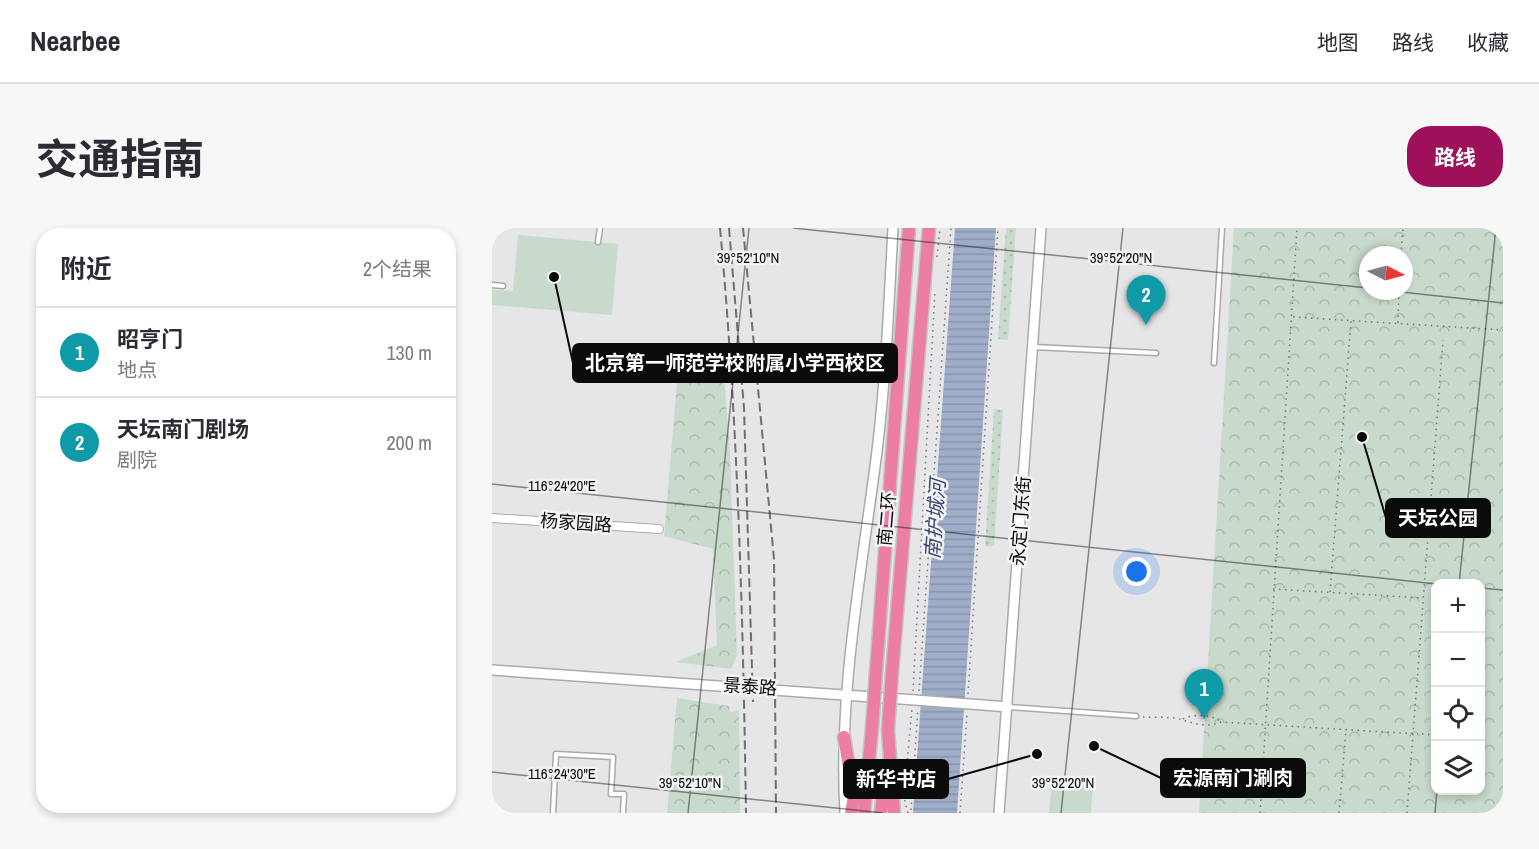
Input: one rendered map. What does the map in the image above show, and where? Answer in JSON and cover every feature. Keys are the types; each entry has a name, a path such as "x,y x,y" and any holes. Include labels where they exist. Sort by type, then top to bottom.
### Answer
{"highway":[{"name":"南二环","path":"864,813 909,228"},
{"name":"南二环","path":"881,813 929,228"},
{"path":"888,730 891,802 894,813"},
{"path":"844,736 854,797 851,813"}],"street":[{"path":"845,813 842,771 844,736 884,383 893,228"},
{"name":"永定门东街","path":"999,813 1041,228"},
{"name":"杨家园路","path":"492,518 659,529"},
{"name":"景泰路","path":"492,670 1008,707"}],"lane":[{"path":"598,242 600,228"},
{"path":"1214,363 1222,228"},
{"path":"492,285 503,286"},
{"path":"1033,347 1156,352"},
{"path":"1008,707 1136,717"},
{"path":"553,813 556,754 613,757 610,794 624,795 623,813"}],"path":[{"path":"935,263 940,228"},
{"path":"908,813 904,798 916,699 951,228"},
{"path":"967,701 998,228"},
{"path":"1260,813 1272,588 1298,228"},
{"path":"1402,246 1403,228"},
{"path":"911,810 935,290"},
{"path":"1398,324 1399,300"},
{"path":"1292,317 1503,330"},
{"path":"1330,592 1351,321"},
{"path":"1407,813 1443,340"},
{"path":"1272,588 1423,597"},
{"path":"960,813 967,712"},
{"path":"1136,717 1183,719 1196,716 1215,717 1221,722"},
{"path":"1183,719 1190,724 1214,725 1221,722 1418,734"},
{"path":"1339,813 1347,729"},
{"path":"1422,734 1431,735"}],"green space":[{"path":"1006,228 1016,228 1008,340 998,339"},
{"path":"1234,228 1503,228 1503,813 1199,813"},
{"path":"518,235 618,244 612,315 492,305 492,290 513,291"},
{"path":"722,350 730,452 737,656 731,669 676,662 717,645 713,549 664,536 678,370 702,353"},
{"path":"994,409 1003,410 994,546 985,546"},
{"path":"677,698 729,706 730,712 739,710 740,813 667,813"},
{"path":"1052,782 1093,785 1091,813 1049,813"}],"water":[{"name":"南护城河","path":"955,228 996,228 957,813 913,813"}],"railway":[{"path":"720,228 739,520 746,813"},
{"path":"729,228 744,408 753,702"},
{"path":"743,228 774,559 776,813"}],"place":[{"name":"北京第一师范学校附属小学西校区","path":"554,277"},
{"name":"天坛南门剧场","path":"1146,325"},
{"name":"天坛公园","path":"1362,437"},
{"name":"昭亨门","path":"1204,719"},
{"name":"宏源南门涮肉","path":"1094,746"},
{"name":"新华书店","path":"1037,754"}]}
